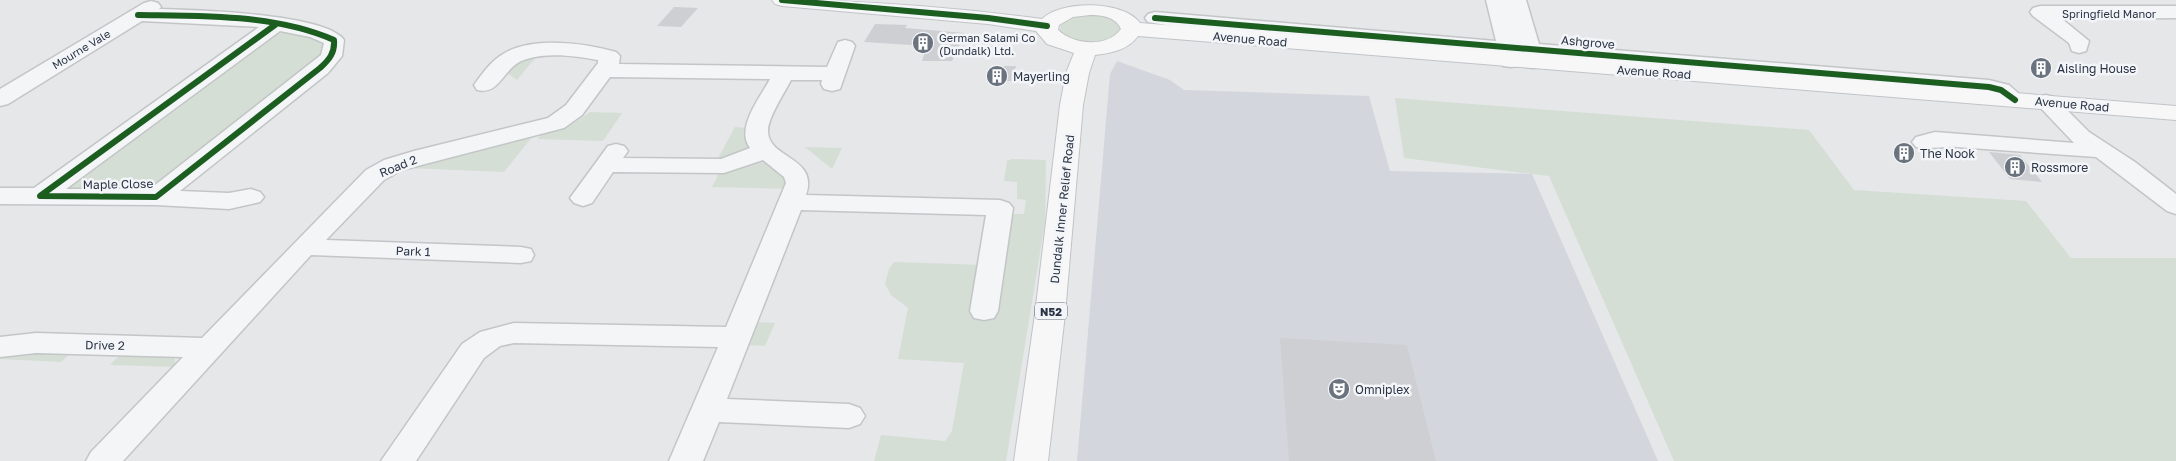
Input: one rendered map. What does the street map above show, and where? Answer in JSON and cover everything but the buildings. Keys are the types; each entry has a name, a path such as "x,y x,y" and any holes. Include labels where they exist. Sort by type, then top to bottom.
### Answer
{"main road":[{"path":"782,0 988,18 1047,26"},
{"path":"1083,4 1126,18 1132,29 1123,41 1107,46 1087,48 1073,47 1056,41 1047,32 1047,26 1056,16 1083,4"},
{"name":"Avenue Road","path":"1132,29 1520,54 2176,113"},
{"name":"Dundalk Inner Relief Road","path":"1031,461 1048,342 1073,100 1083,56 1087,48"}],"street":[{"name":"Mourne Vale","path":"0,99 163,0"},
{"path":"1496,0 1520,54"},
{"path":"1516,0 1520,54"},
{"name":"Springfield Manor","path":"2035,6 2176,12"},
{"name":"Springfield Manor","path":"2035,6 2071,33 2079,41 2079,47"},
{"name":"Maple Close","path":"40,196 156,197 320,68 334,52 334,40 325,34 275,25 211,18 138,15"},
{"path":"1155,18 1520,54"},
{"name":"Maple Close","path":"40,196 275,25"},
{"path":"604,70 784,73 834,79 845,46"},
{"path":"485,85 501,65 513,56 526,52 597,52 609,56 609,64 604,70"},
{"name":"Road 2","path":"103,461 304,247 375,175 393,165 422,156 556,123 574,110 604,70"},
{"path":"686,461 710,410 736,337 755,294 798,183 796,174 765,151 758,143 756,131 784,73"},
{"path":"2046,102 2081,137 2102,150 2176,206"},
{"path":"1924,142 1935,139 1950,139 2082,151 2102,150"},
{"path":"583,198 611,158 724,166 765,151"},
{"path":"0,196 40,196"},
{"path":"156,197 229,201 251,197"},
{"path":"791,202 1000,208 984,311"},
{"name":"Park 1","path":"304,247 521,255"},
{"path":"398,461 473,351 490,340 514,333 736,337"},
{"name":"Drive 2","path":"0,347 36,344 210,348"},
{"path":"710,410 850,416"}],"shaded area":[{"path":"1087,15 1112,19 1116,21 1121,29 1114,36 1099,43 1076,40 1060,32 1060,27 1065,21 1073,17"},
{"path":"294,32 324,41 324,54 150,190 72,191 66,187 274,35"},
{"path":"529,56 536,57 517,80 507,73 507,69"},
{"path":"1117,61 1170,80 1184,90 1369,96 1390,171 1532,174 1658,461 1077,461 1110,74"},
{"path":"1395,98 1809,130 1854,190 2026,201 2071,258 2176,258 2176,461 1674,461 1549,176 1404,158"},
{"path":"590,112 622,113 603,141 538,139 540,135 568,127"},
{"path":"735,127 749,128 745,134 750,143 748,150 716,162"},
{"path":"532,137 504,172 408,168"},
{"path":"805,147 842,148 832,169"},
{"path":"1012,159 1045,160 1045,222 1006,461 874,461 881,435 945,441 952,431 964,363 898,359 908,308 891,295 885,284 889,269 894,262 985,265 996,214 1024,214 1026,200 1017,199 1017,182 1004,181 1007,161"},
{"path":"764,162 770,163 781,171 791,189 712,187 719,173"},
{"path":"757,322 775,323 765,346 747,345"},
{"path":"74,350 61,362 0,359 0,356"},
{"path":"124,351 171,355 175,359 175,367 110,365"}],"cycle path":[{"path":"782,0 988,18 1047,26"},
{"path":"138,15 210,17 268,22 317,33 334,40 334,49 329,59 320,68 156,197 40,196 275,25"},
{"name":"Ashgrove","path":"1155,18 1184,22 1989,87 2001,90 2015,100"}],"place":[{"name":"German Salami Co (Dundalk) Ltd.","path":"923,43"},
{"name":"Aisling House","path":"2041,68"},
{"name":"Mayerling","path":"997,76"},
{"name":"The Nook","path":"1904,153"},
{"name":"Rossmore","path":"2015,167"},
{"name":"Omniplex","path":"1339,389"}]}
